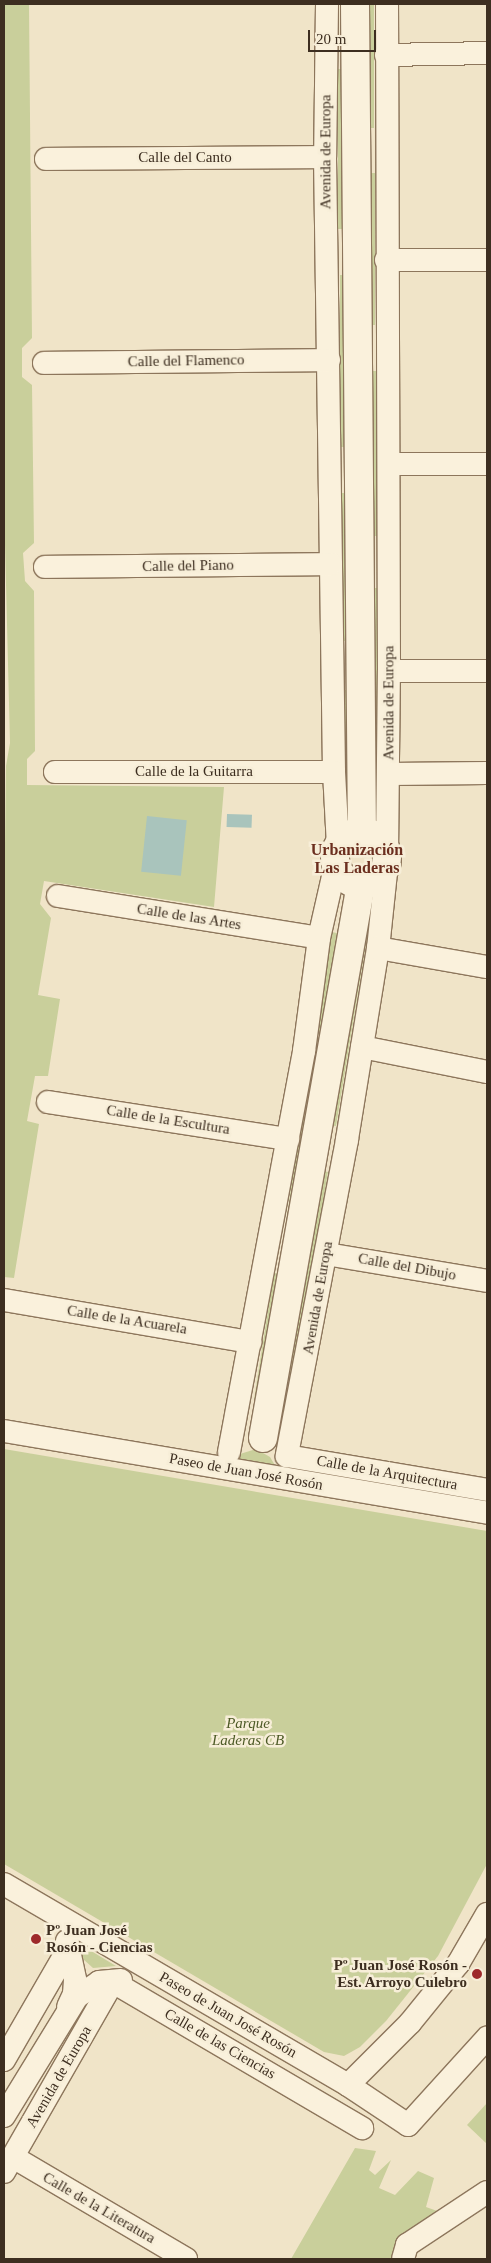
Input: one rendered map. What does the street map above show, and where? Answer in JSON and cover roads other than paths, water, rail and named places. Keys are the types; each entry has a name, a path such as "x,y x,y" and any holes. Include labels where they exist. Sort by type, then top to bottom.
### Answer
{"street":[{"name":"Avenida de Europa","path":"225,1460 250,1342 288,1139 304,1050 319,938 337,855 334,772 332,457 325,157 327,4"},
{"name":"Avenida de Europa","path":"355,4 355,241 362,832"},
{"name":"Avenida de Europa","path":"287,1479 287,1456 347,1140 378,948 387,859 389,671 386,260 387,4"},
{"path":"328,35 355,68"},
{"path":"386,54 487,53"},
{"name":"Avenida de Europa","path":"355,165 387,142"},
{"name":"Calle del Canto","path":"46,159 325,157"},
{"path":"327,268 355,241"},
{"path":"386,260 487,260"},
{"path":"356,332 388,364"},
{"name":"Calle del Flamenco","path":"44,363 329,360"},
{"path":"332,457 358,490"},
{"path":"388,464 487,464"},
{"path":"360,583 387,551"},
{"name":"Calle del Piano","path":"45,567 332,564"},
{"name":"Avenida de Europa","path":"333,683 361,650"},
{"path":"389,671 487,671"},
{"name":"Calle de la Guitarra","path":"55,772 334,772"},
{"path":"389,774 487,772"},
{"path":"362,832 380,840 387,859 380,876 361,884 347,880 337,855 348,837 362,832"},
{"name":"Avenida de Europa","path":"263,1438 333,1032 361,884"},
{"name":"Calle de las Artes","path":"58,896 319,938"},
{"path":"378,948 487,967"},
{"path":"304,1050 333,1032"},
{"path":"362,1047 487,1072"},
{"name":"Calle de la Escultura","path":"48,1102 288,1139"},
{"path":"311,1163 347,1140"},
{"name":"Avenida de Europa","path":"269,1240 293,1263"},
{"name":"Calle del Dibujo","path":"326,1254 487,1281"},
{"name":"Calle de la Acuarela","path":"4,1300 250,1342"},
{"name":"Paseo de Juan José Rosón","path":"4,1431 225,1460 287,1479 487,1513"},
{"path":"225,1460 244,1440 263,1438 280,1446 287,1456"},
{"name":"Calle de la Arquitectura","path":"287,1456 487,1490"},
{"name":"Paseo de Juan José Rosón","path":"4,1884 345,2084 408,2126 487,2038"},
{"name":"Avenida de Europa","path":"4,2116 71,2005 74,1994 70,1956 64,1928 54,1914"},
{"path":"326,2107 345,2084 414,2018 458,1964 487,1914"},
{"path":"4,2060 10,2037 70,1956 86,1974 110,1982"},
{"name":"Avenida de Europa","path":"71,2005 99,1982 134,1978 168,1981"},
{"name":"Avenida de Europa","path":"8,2164 110,1982"},
{"name":"Calle de las Ciencias","path":"110,1982 362,2128"},
{"name":"Calle de la Literatura","path":"8,2164 186,2259"},
{"path":"403,2259 407,2245 487,2192"}],"water":[{"path":"227,814 252,815 252,828 227,827"},
{"path":"147,816 187,820 181,876 141,872"}],"place":[{"name":"Pº Juan José Rosón - Ciencias","path":"36,1939"},
{"name":"Pº Juan José Rosón - Est. Arroyo Culebro","path":"477,1974"}],"district":[{"name":"Urbanización Las Laderas","path":"357,859"}],"park label":[{"name":"Parque Laderas CB","path":"248,1732"}]}
